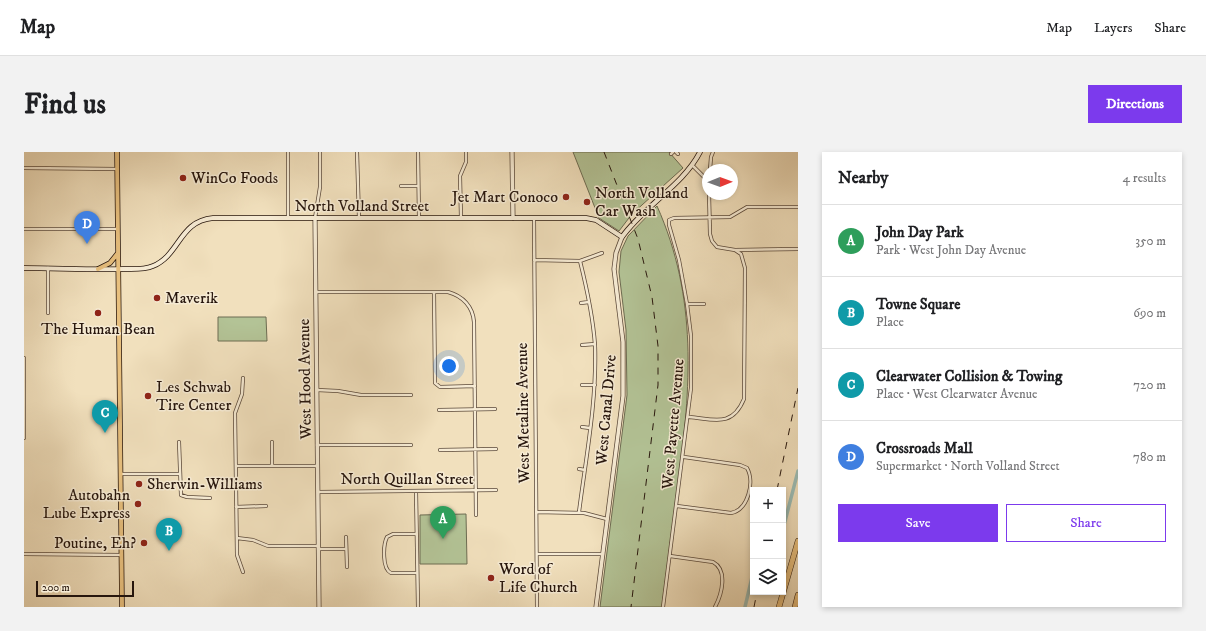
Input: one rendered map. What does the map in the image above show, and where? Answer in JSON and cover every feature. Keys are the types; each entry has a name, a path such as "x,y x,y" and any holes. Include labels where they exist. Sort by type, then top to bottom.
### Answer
{"highway":[{"path":"779,607 798,541"},
{"path":"795,607 798,595"}],"main road":[{"path":"117,152 122,607"},
{"name":"West Canal Drive","path":"622,237 630,225 692,166 700,152"},
{"name":"North Volland Street","path":"24,268 143,269 154,266 170,254 188,228 206,219 593,219 622,237"},
{"path":"98,269 110,263 119,253"}],"street":[{"path":"288,152 288,218"},
{"name":"West Hood Avenue","path":"319,607 315,218 320,187 320,152"},
{"path":"357,152 359,218"},
{"path":"418,152 419,218"},
{"path":"461,218 460,176 466,162 466,152"},
{"path":"512,152 513,218"},
{"path":"710,164 713,152"},
{"path":"692,166 702,175"},
{"path":"24,168 118,169"},
{"path":"401,186 418,186"},
{"path":"709,200 710,234 714,244 720,248 735,250 798,249"},
{"path":"709,217 730,217 747,207 798,207"},
{"name":"West Payette Avenue","path":"664,607 689,417 691,362 687,304 679,260 669,225 669,220 674,218 709,217"},
{"name":"West Metaline Avenue","path":"534,218 537,607"},
{"path":"24,229 118,229"},
{"name":"West Canal Drive","path":"596,607 623,396 622,329 614,273 616,253 622,237"},
{"path":"689,417 726,419 734,416 738,412 744,399 745,268 741,254 735,250"},
{"path":"534,260 580,261 602,253"},
{"path":"579,512 595,386 595,344 589,302 580,261"},
{"path":"48,268 48,313"},
{"path":"316,292 452,293 463,299 469,306 474,322 476,515"},
{"path":"434,292 435,382 437,385 475,386"},
{"path":"581,303 589,302"},
{"path":"687,304 704,304"},
{"path":"582,345 595,344"},
{"path":"24,358 24,438"},
{"path":"243,378 242,394 235,413 237,559 243,572"},
{"path":"582,385 595,386"},
{"path":"317,390 338,391 361,395 411,395"},
{"path":"439,410 495,409"},
{"path":"582,427 590,428"},
{"path":"179,442 180,493 182,496 210,498"},
{"path":"272,442 272,466"},
{"path":"317,445 411,445"},
{"path":"440,450 496,450"},
{"path":"677,506 731,513 738,512 746,501 750,478 747,468 740,465 684,456"},
{"path":"236,466 317,466"},
{"path":"579,469 585,470"},
{"path":"121,474 180,474"},
{"name":"North Quillan Street","path":"318,492 496,490"},
{"path":"416,491 418,607"},
{"path":"236,507 266,506"},
{"path":"536,512 579,512 607,519"},
{"path":"417,534 389,535 385,541 386,569 389,573 417,574"},
{"path":"346,536 346,567"},
{"path":"237,538 249,538 268,546 346,549"},
{"path":"24,554 122,555"},
{"path":"537,554 603,554"},
{"path":"670,556 713,562 719,566 723,575 718,602 715,607"}],"green space":[{"path":"573,152 669,152 683,168 632,214 619,231 599,218"},
{"path":"657,206 670,240 679,275 685,309 688,343 688,378 683,448 662,607 600,607 627,395 626,330 619,272 621,251 628,236"},
{"path":"218,317 266,317 267,341 218,341"},
{"path":"466,514 467,564 420,564 420,515"}],"waterway":[{"path":"785,523 798,471"},
{"path":"745,607 750,586"}],"railway":[{"path":"604,152 638,239 652,297 658,346 658,385 631,607"},
{"path":"778,487 798,388"},
{"path":"754,607 756,595"}],"place":[{"name":"WinCo Foods","path":"183,178"},
{"name":"Jet Mart Conoco","path":"566,197"},
{"name":"North Volland Car Wash","path":"587,202"},
{"name":"Crossroads Mall","path":"87,244"},
{"name":"Maverik","path":"157,298"},
{"name":"The Human Bean","path":"98,313"},
{"name":"Les Schwab Tire Center","path":"148,396"},
{"name":"Clearwater Collision & Towing","path":"105,433"},
{"name":"Sherwin-Williams","path":"139,484"},
{"name":"Autobahn Lube Express","path":"138,504"},
{"name":"John Day Park","path":"443,539"},
{"name":"Poutine, Eh?","path":"144,543"},
{"name":"Towne Square","path":"169,551"},
{"name":"Word of Life Church","path":"491,578"}]}
